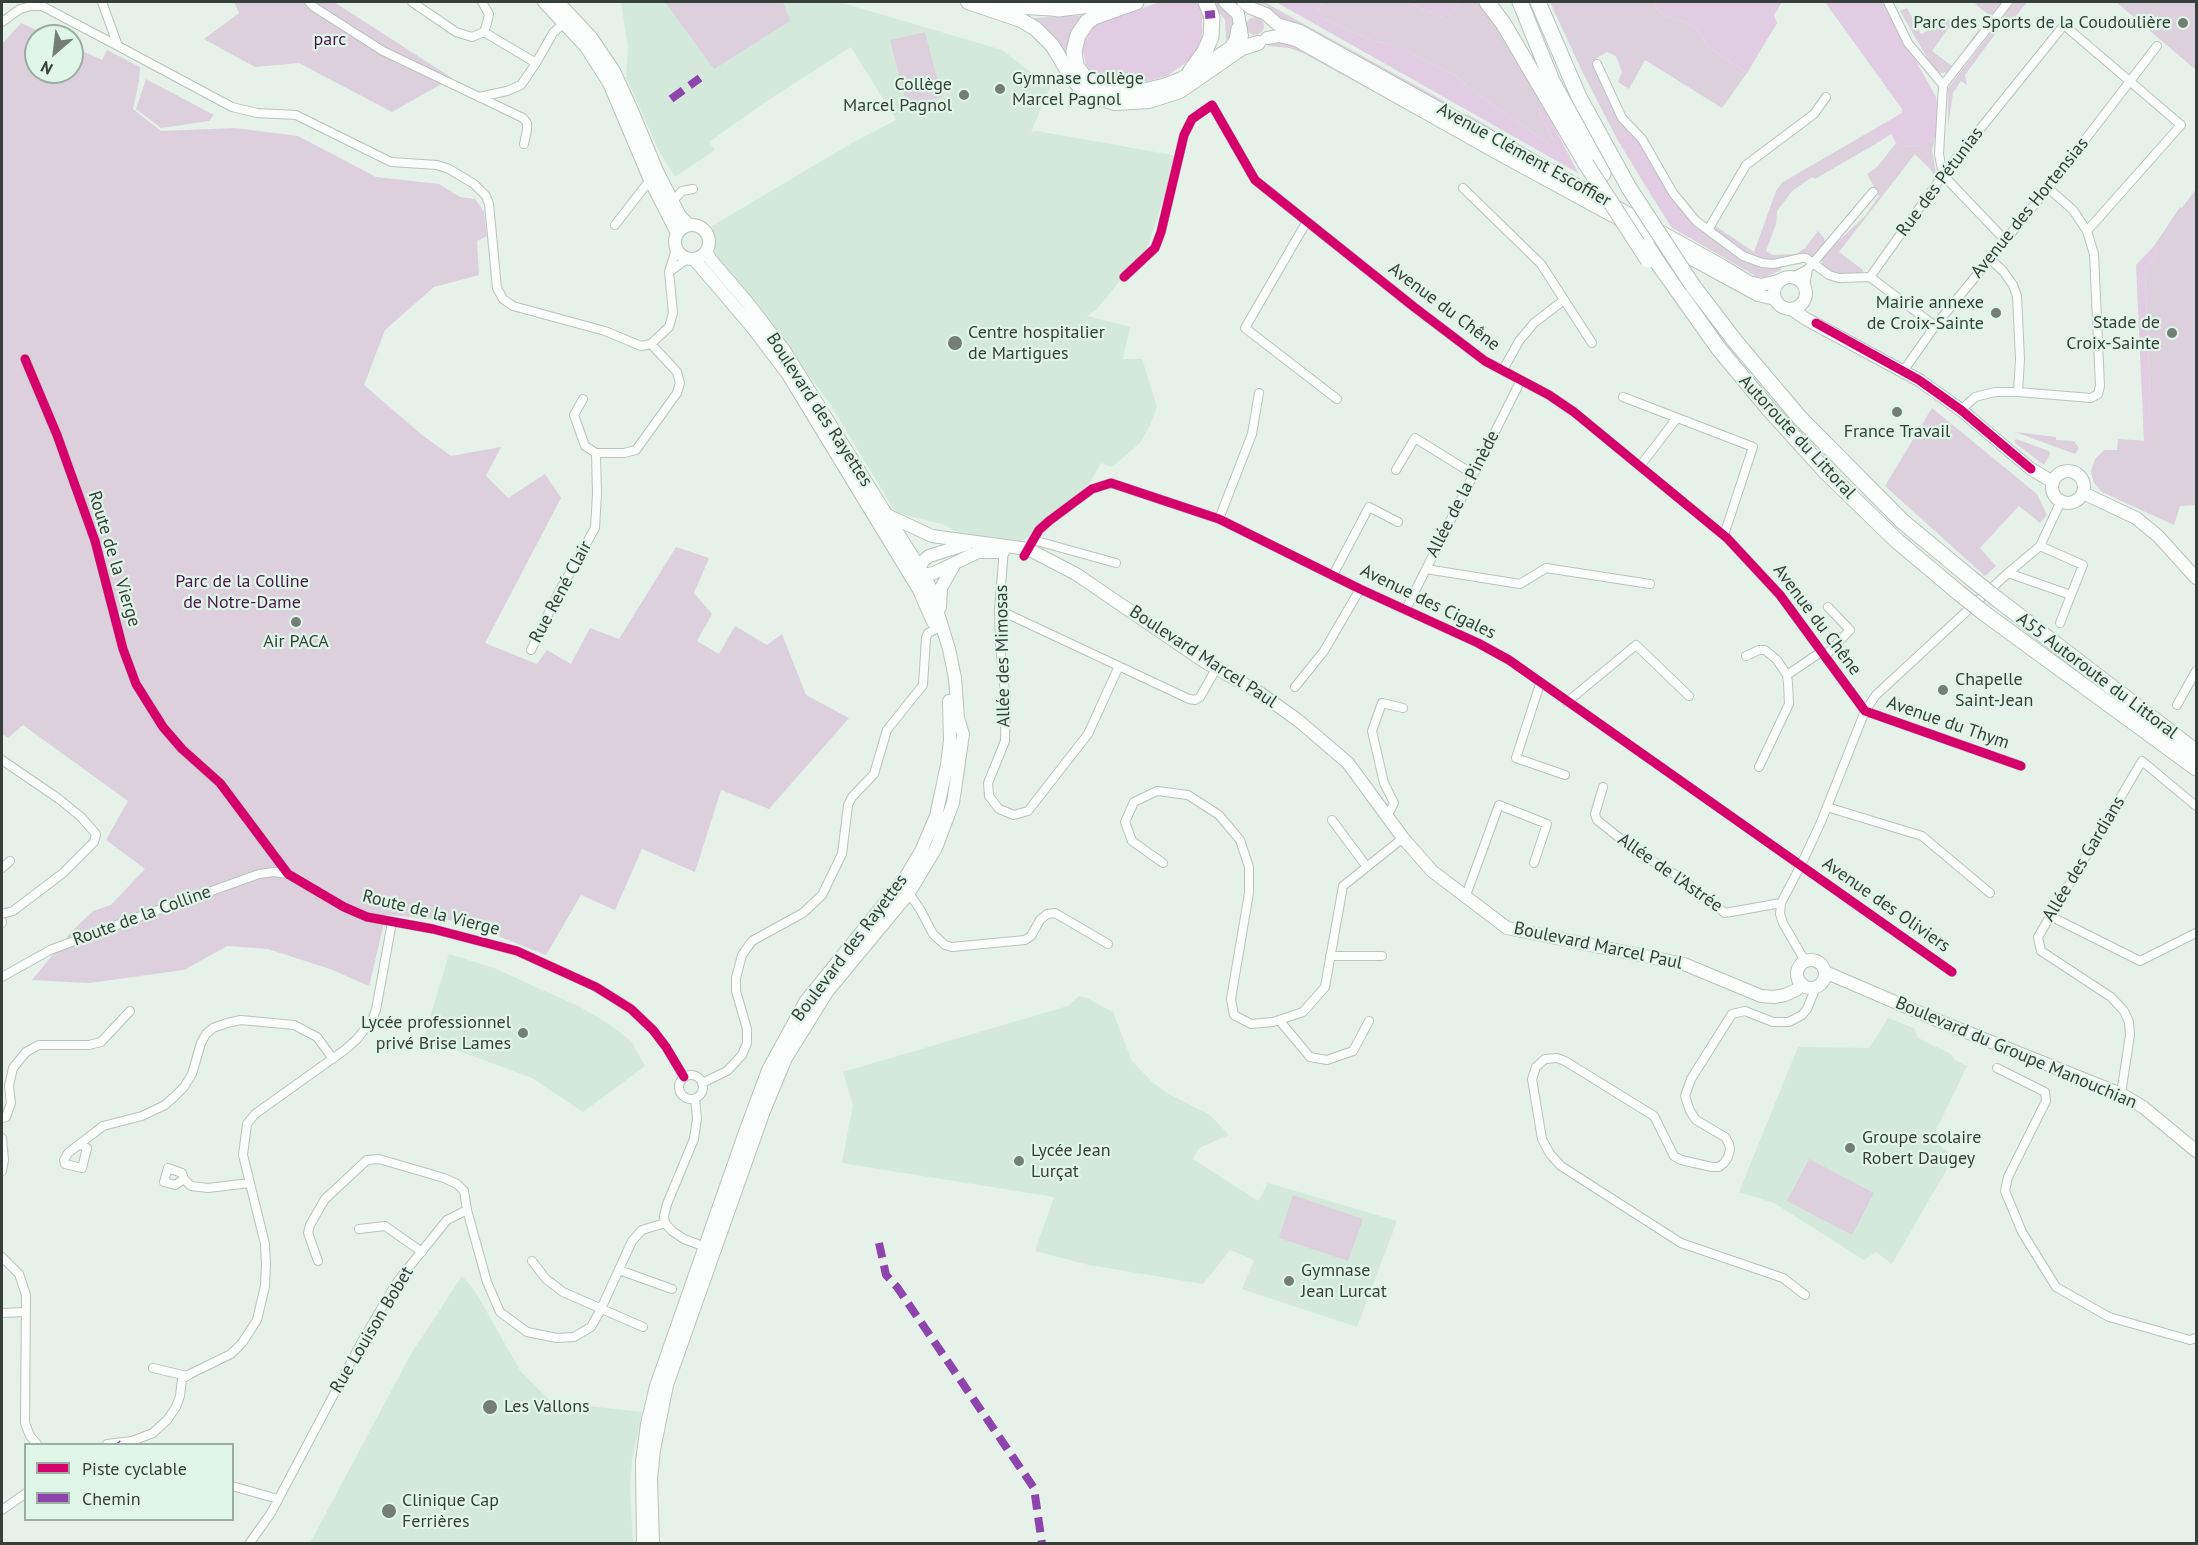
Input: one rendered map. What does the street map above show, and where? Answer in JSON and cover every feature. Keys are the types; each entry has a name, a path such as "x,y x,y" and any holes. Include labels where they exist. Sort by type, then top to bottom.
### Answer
{"highway":[{"path":"1058,9 1113,2"},
{"path":"1136,2 1094,17 1082,28 1075,42 1076,66 1092,84 1114,92 1141,92 1181,80 1202,69 1232,48 1237,40 1239,26"},
{"path":"1181,80 1195,66 1209,45 1212,17 1206,2"},
{"path":"1487,2 1503,23 1586,164 1654,263"},
{"name":"Autoroute du Littoral","path":"1520,2 1552,81 1654,263 1743,378 1826,472 1896,540 1984,613 2196,768"},
{"name":"Autoroute du Littoral","path":"1538,2 1579,97 1629,188 1693,286 1735,341 1800,418 1902,521 1997,599"},
{"name":"A55 Autoroute du Littoral","path":"1997,599 2196,752"}],"main road":[{"path":"544,2 591,37 614,71 634,115 653,175 677,233"},
{"path":"558,2 568,20"},
{"path":"969,2 1058,9"},
{"path":"969,2 1021,20 1036,29 1052,45 1081,89 1096,98 1115,104 1149,101 1180,91 1242,48 1263,40 1272,28 1270,18 1262,11 1243,2"},
{"path":"1225,2 1238,14 1240,33 1248,41 1263,40"},
{"path":"1239,26 1246,13 1256,10"},
{"name":"Avenue Clément Escoffier","path":"1270,18 1281,26 1300,31 1749,282 1761,285 1778,282"},
{"name":"Avenue Clément Escoffier","path":"1263,40 1279,36 1296,40 1497,153 1758,295 1775,298"},
{"path":"653,175 680,216 689,225"},
{"path":"689,225 699,226 707,234 709,243 706,252 691,259 680,255 674,239 683,227 689,225"},
{"name":"Boulevard des Rayettes","path":"645,1544 648,1528 646,1508 642,1501 642,1461 647,1424 656,1386 709,1249 786,1058 827,992 936,848 951,810 958,782 963,734 958,718 955,678 949,649 930,587 882,528 787,373 706,252"},
{"name":"Boulevard des Rayettes","path":"691,259 742,306 784,350 886,514 919,574 941,648 949,700 950,740 936,816 904,889"},
{"path":"1816,323 1810,314 1805,292 1793,277 1778,282 1774,290 1775,298 1781,306 1791,309 1816,323 1904,370 1961,410 2031,469 2053,482"},
{"path":"1791,309 1799,306 1805,292"},
{"path":"2065,471 2077,473 2084,484 2083,493 2071,502 2061,501 2054,493 2053,482 2065,471"},
{"path":"2083,493 2136,518 2158,536 2196,578"},
{"name":"Boulevard Marcel Paul","path":"886,514 932,536 1005,548"},
{"name":"Boulevard Marcel Paul","path":"974,542 936,553 923,561 919,574 934,573 978,552 1005,548 1028,548 1108,595 1216,669 1260,693 1299,721 1348,763 1403,838 1432,871 1507,928 1684,964 1761,996 1785,995 1802,984"},
{"path":"956,562 941,588 940,606 958,666 963,734"},
{"path":"1805,961 1816,961 1823,967 1824,978 1816,987 1811,988 1802,984 1797,973 1800,965 1805,961"},
{"name":"Boulevard du Groupe Manouchian","path":"1825,972 1939,1021 2121,1094 2150,1112 2196,1151"},
{"name":"Boulevard des Rayettes","path":"653,1544 651,1479 662,1409 667,1385 709,1249"}],"street":[{"path":"102,2 118,46"},
{"path":"309,2 383,51 523,118 527,123 524,144"},
{"path":"412,2 456,32 472,38 484,32 489,14 482,2"},
{"path":"1888,2 1908,43 1942,85"},
{"path":"2006,240 1943,175 1939,154 1942,85 2008,2"},
{"path":"2,22 20,9 42,6 232,107 257,113 296,116 390,162 437,165 449,169 474,184 486,196 489,204 497,288 503,299 513,306 605,331 641,346 651,344 669,327 673,313 669,272 676,249"},
{"path":"478,97 507,91 521,85 553,33 568,20"},
{"name":"Rue des Pétunias","path":"1870,277 1943,175 2064,25 2130,81"},
{"path":"484,32 536,63"},
{"name":"Avenue des Hortensias","path":"1904,370 1935,326 2048,188 2157,46"},
{"path":"1597,64 1622,118 1642,139 1673,194 1696,221 1708,231 1743,256 1762,263 1773,264 1802,258 1810,266 1839,278 1870,277 1935,326"},
{"path":"2087,231 2181,125 2130,81"},
{"path":"1708,231 1746,165 1814,114 1826,97"},
{"name":"Avenue du Chêne","path":"1124,277 1155,248 1184,135 1192,119 1212,105 1255,180 1485,361 1549,395 1574,412 1724,535 1780,595 1865,711"},
{"path":"615,225 653,175"},
{"path":"1463,188 1541,264 1592,343"},
{"path":"1961,410 1975,397 1995,392 2091,398 2098,394 2100,386 2094,254 2087,231 2073,210 2048,188"},
{"path":"672,202 682,190 693,189"},
{"path":"1793,277 1810,266 1873,192"},
{"path":"1307,221 1245,328 1337,399"},
{"path":"1989,258 2003,271 2013,285 2017,296 2020,359 2018,392"},
{"path":"669,272 691,259"},
{"path":"1805,292 1810,266"},
{"path":"1503,370 1519,341 1534,323 1564,300"},
{"path":"583,399 574,415 585,446 596,453 624,453 636,450 677,393 680,382 677,372 651,344"},
{"name":"Route de la Vierge","path":"25,359 57,435 94,541 123,649 136,684 163,727 182,749 220,783 288,874 344,907 367,917 440,930 517,951 596,987 631,1009 653,1030 684,1077"},
{"name":"Allée de la Pinède","path":"1406,609 1521,380"},
{"path":"1219,519 1252,434 1259,393"},
{"path":"1623,397 1753,447 1724,535"},
{"path":"1640,466 1677,418"},
{"path":"1396,470 1415,438 1473,474"},
{"name":"Rue René Clair","path":"531,650 559,592 595,528 596,453"},
{"name":"Avenue des Cigales","path":"1028,548 1039,530 1061,511 1092,489 1111,483 1219,519 1509,660 1540,684 1801,865"},
{"path":"1805,961 1783,923 1780,914 1781,903 1827,807 1865,711 1876,695 2040,546 2061,501"},
{"path":"1333,574 1369,507 1398,522"},
{"path":"2040,546 2083,565 2060,623"},
{"name":"Allée des Mimosas","path":"1005,548 999,610 1006,702 1005,741 988,783 989,796 999,809 1014,815 1028,811 1088,734 1119,666"},
{"path":"1028,548 1116,563"},
{"path":"1426,569 1520,584 1546,568 1650,584"},
{"path":"2008,573 2071,595"},
{"path":"1295,687 1324,651 1360,589"},
{"path":"1787,675 1823,654 1850,630 1828,607"},
{"path":"999,610 1189,699 1196,700 1200,697 1216,669"},
{"path":"702,1083 727,1071 742,1055 747,1043 747,1029 736,991 736,978 742,955 752,941 803,913 822,895 842,854 848,805 874,774 887,730 923,685 926,638 928,633 936,629"},
{"path":"1567,702 1636,645 1689,696"},
{"path":"1746,657 1759,650 1765,650 1777,660 1787,675 1789,704 1759,767"},
{"path":"2176,705 2196,671"},
{"path":"1540,684 1516,758 1565,775"},
{"path":"1386,815 1394,803 1384,783 1372,731 1382,703 1403,708"},
{"name":"Avenue du Thym","path":"1865,711 2022,766"},
{"path":"2,760 60,799 96,834 94,842 63,873 13,911 2,914"},
{"name":"Allée des Gardians","path":"2121,1094 2130,1035 2124,1011 2111,997 2041,951 2038,937 2142,761 2196,806"},
{"name":"Allée de l'Astrée","path":"1603,787 1595,814 1597,820 1637,852 1678,877 1725,913 1781,903"},
{"path":"1163,863 1132,841 1125,822 1134,802 1157,791 1188,795 1219,815 1240,840 1249,867 1249,893 1231,999 1234,1015 1251,1024 1279,1020 1303,1012 1325,987 1343,886 1403,838"},
{"path":"1465,897 1499,805 1547,824 1534,863"},
{"path":"1827,807 1922,836 1990,893"},
{"path":"1332,820 1366,867"},
{"path":"2,868 10,861"},
{"name":"Avenue des Oliviers","path":"1801,865 1952,972"},
{"name":"Route de la Colline","path":"2,977 50,950 136,918 259,874 274,872 288,874"},
{"path":"904,889 921,911 933,934 945,945 952,947 1025,940 1031,936 1040,920 1047,914 1054,913 1108,944"},
{"path":"2050,916 2140,961 2196,933"},
{"path":"123,1443 153,1433 167,1420 176,1407 182,1380 231,1354 242,1343 257,1320 262,1305 266,1264 265,1244 243,1155 245,1130 250,1118 333,1059 357,1039 372,1020 376,1010 392,922"},
{"path":"1330,956 1382,956"},
{"path":"1806,1295 1783,1278 1681,1243 1561,1166 1550,1154 1542,1139 1532,1079 1540,1062 1551,1058 1565,1061 1654,1116 1674,1156 1681,1160 1719,1167 1728,1157 1729,1144 1725,1137 1696,1120 1690,1111 1685,1096 1691,1079 1732,1014 1745,1011 1773,1022 1789,1022 1802,1015 1807,1009 1816,987"},
{"path":"2,1118 6,1117 11,1103 9,1086 13,1068 26,1052 39,1045 89,1045 101,1042 130,1011"},
{"path":"81,1145 89,1135 102,1126 135,1119 165,1105 188,1081 206,1034 213,1028 227,1023 241,1020 294,1025 317,1036 333,1059"},
{"path":"1279,1020 1310,1057 1327,1060 1353,1050 1369,1021"},
{"path":"1997,1068 2045,1092 2046,1101 2008,1177 2005,1191 2022,1233 2056,1287 2109,1317 2190,1340 2196,1338"},
{"path":"694,1076 702,1083 703,1091 695,1099 684,1097 680,1092 679,1085 684,1077 694,1076"},
{"path":"665,1223 667,1203 694,1139 697,1118 695,1099"},
{"path":"2,1138 4,1160 2,1171"},
{"path":"318,1261 308,1233 310,1225 325,1199 367,1160 380,1160 451,1181 464,1191 487,1282 500,1312 513,1324 527,1332 557,1338 574,1337 591,1327 620,1270 627,1248 642,1230 665,1223"},
{"path":"184,1179 191,1186 208,1188 250,1183"},
{"name":"Rue Louison Bobet","path":"249,1544 278,1499 361,1343 398,1282 447,1220 467,1210"},
{"path":"665,1223 684,1239 709,1249"},
{"path":"359,1229 385,1226 422,1252"},
{"path":"2,1257 19,1274 26,1294 25,1423 30,1436 36,1443"},
{"path":"532,1261 546,1279 563,1292 643,1326"},
{"path":"620,1270 672,1289"},
{"path":"2,1313 26,1312"},
{"path":"153,1368 187,1376"},
{"path":"234,1487 278,1499"},
{"path":"2,1510 24,1494"}],"shaded area":[{"name":"Centre hospitalier de Martigues","path":"621,2 839,2 1002,50 1050,87 1031,132 1037,131 1178,156 1147,248 1096,310 1087,316 1130,327 1123,359 1142,359 1157,407 1140,443 1112,467 1101,463 1087,488 1049,515 1026,539 1021,541 966,536 942,524 896,513 829,402 716,255 712,226 852,143 896,120 851,47 764,103 709,142 715,150 675,177 659,151 626,77 628,46"},
{"path":"1161,2 1198,2 1206,18 1202,19 1202,41 1191,59 1167,76 1141,83 1111,83 1093,74 1086,65 1082,46 1092,28 1100,21"},
{"path":"1276,2 1326,2 1319,6 1318,12 1324,19 1373,41 1394,44 1456,76 1469,88 1549,144 1553,144 1554,141 1539,112 1542,103 1578,173"},
{"path":"1407,2 1460,2 1453,11 1441,17"},
{"path":"1654,2 1782,2 1774,15 1777,23 1747,73 1710,48 1697,30 1688,23 1666,16 1655,7"},
{"path":"1825,2 1883,2 1936,97 1938,113 1935,138 1920,145 1906,147 1896,143 1891,134 1877,143 1871,131 1902,113 1902,109"},
{"path":"1629,133 1640,142 1705,231 1697,242 1672,228 1653,198 1617,139"},
{"path":"2154,246 2157,253 2145,269 2150,397 2149,442 2144,441 2136,265"},
{"name":"Lycée professionnel privé Brise Lames","path":"449,954 494,968 580,1007 609,1024 631,1041 645,1066 583,1112 532,1078 424,1038"},
{"name":"Lycée Jean Lurçat","path":"1079,996 1113,1012 1132,1061 1152,1082 1167,1093 1210,1115 1229,1135 1199,1148 1193,1159 1258,1201 1268,1183 1397,1221 1357,1327 1242,1289 1254,1260 1230,1250 1203,1284 1089,1265 1035,1251 1054,1197 842,1163 853,1105 843,1072 1068,1006"},
{"name":"Groupe scolaire Robert Daugey","path":"1888,1018 1914,1028 1918,1038 1951,1054 1955,1060 1967,1066 1932,1139 1954,1157 1892,1264 1876,1252 1864,1260 1774,1203 1739,1192 1798,1047 1869,1048"},
{"name":"Les Vallons","path":"462,1276 475,1291 521,1372 551,1402 642,1412 632,1460 630,1487 633,1543 310,1543 411,1354"}],"green space":[{"name":"parc","path":"234,2 334,2 452,78 392,112 299,63 255,67 204,39 239,13"},
{"path":"665,2 783,2 790,21 714,69"},
{"path":"1211,2 1226,6 1234,17 1229,43 1226,38 1225,20"},
{"path":"1250,2 1264,2 1446,102 1444,105 1278,18 1266,5"},
{"path":"1326,2 1407,2 1441,17 1453,11 1460,2 1478,2 1489,13 1542,103 1539,112 1554,141 1553,144 1549,144 1469,88 1456,76 1394,44 1373,41 1324,19 1318,13 1319,6"},
{"path":"1550,2 1654,2 1655,7 1666,16 1688,23 1697,30 1710,48 1747,73 1722,108 1645,60 1629,89 1618,82 1622,72 1616,56 1607,52 1593,63 1621,122 1629,133 1617,139"},
{"path":"2005,2 1991,18 1988,18 1989,15 1975,4"},
{"path":"2014,2 2027,2 2012,21 2007,18 1965,75 1967,85 1961,81 1953,93 1948,127 1948,88"},
{"path":"2116,2 2196,2 2196,70"},
{"path":"1907,8 1921,34 1958,15 1932,51 1952,66 1979,29 1980,31 1950,72 1940,73 1930,63 1900,11"},
{"path":"1088,15 1069,61 1031,20 1032,18"},
{"path":"1255,17 1261,20 1264,26 1261,32 1255,35 1249,32 1246,26 1249,20"},
{"name":"Parc de la Colline de Notre-Dame","path":"21,23 24,24 24,84 84,84 84,52 102,60 107,50 140,67 133,109 161,131 235,128 298,136 376,177 439,184 460,197 475,199 484,212 487,236 477,241 479,275 434,287 385,330 364,385 422,435 451,456 501,447 486,476 508,498 545,474 561,498 485,643 537,664 547,650 571,664 590,628 619,639 676,547 709,558 694,593 712,614 697,641 719,654 735,626 767,645 782,634 806,695 849,718 769,809 721,790 695,872 642,849 615,910 581,895 546,955 460,921 386,915 369,986 330,969 268,949 227,946 184,970 89,983 32,980 73,930 93,911 111,905 145,869 106,840 128,801 23,725 8,738 2,734 2,44"},
{"path":"925,32 942,97 907,106 890,40"},
{"path":"1280,40 1286,41 1433,121 1432,124 1305,54 1289,48 1267,46"},
{"path":"146,79 214,115 209,121 161,128 136,109"},
{"path":"1467,114 1583,181 1584,182 1465,118"},
{"path":"1871,131 1877,143 1815,179 1812,177 1792,191 1777,211 1776,224 1766,251 1773,255 1796,254 1805,248 1818,231 1825,242 1814,258 1803,254 1780,259 1760,259 1739,250 1715,230 1714,227 1717,227 1754,252 1776,191 1783,182"},
{"path":"1935,138 1932,150 1936,173 1933,174 1915,154 1839,252 1863,270 1862,274 1835,273 1822,266 1822,260 1830,249 1865,216 1879,196 1867,174 1877,167 1896,143 1906,147 1920,145"},
{"name":"Stade de Croix-Sainte","path":"2196,189 2196,505 2180,506 2174,525 2102,492 2094,483 2091,471 2095,459 2104,450 2117,450 2118,439 2148,441 2150,397 2145,269 2157,253 2154,246 2180,207 2182,208"},
{"path":"1705,231 1752,264 1762,267 1781,267 1781,270 1766,277 1757,277 1697,242"},
{"path":"1932,408 2037,494 2047,515 2040,523 2019,506 1980,548 1996,566 1985,576 1885,486"},
{"path":"2015,432 2074,441 2079,448 2075,454"},
{"path":"2016,439 2049,451 2050,454 2044,465 2014,442"},
{"path":"1809,1159 1874,1193 1852,1235 1787,1201"},
{"path":"1293,1195 1363,1219 1348,1261 1279,1238"}],"marked path":[{"path":"1205,15 1215,14"},
{"path":"671,99 700,78"},
{"path":"879,1243 886,1275 897,1287 1034,1488 1042,1544"}],"cycle path":[{"path":"1124,277 1155,248 1161,232 1184,135 1192,119 1212,105 1255,180 1485,361 1549,395 1574,412 1727,538 1780,595 1865,711 2021,766"},
{"path":"1816,323 1919,380 1961,410 2031,469"},
{"path":"25,359 57,435 95,541 123,649 136,684 163,727 182,749 220,783 288,874 344,907 367,917 433,929 517,951 596,987 631,1009 653,1030 684,1077"},
{"path":"1024,556 1039,530 1049,521 1092,489 1111,483 1219,519 1509,660 1952,972"}],"place":[{"name":"Parc des Sports de la Coudoulière","path":"2183,23"},
{"name":"Gymnase Collège Marcel Pagnol","path":"1000,89"},
{"name":"Collège Marcel Pagnol","path":"964,95"},
{"name":"Mairie annexe de Croix-Sainte","path":"1996,313"},
{"name":"Stade de Croix-Sainte","path":"2172,333"},
{"name":"Centre hospitalier de Martigues","path":"955,343"},
{"name":"France Travail","path":"1897,412"},
{"name":"Air PACA","path":"296,622"},
{"name":"Chapelle Saint-Jean","path":"1943,690"},
{"name":"Lycée professionnel privé Brise Lames","path":"523,1033"},
{"name":"Groupe scolaire Robert Daugey","path":"1850,1148"},
{"name":"Lycée Jean Lurçat","path":"1019,1161"},
{"name":"Gymnase Jean Lurcat","path":"1289,1281"},
{"name":"Les Vallons","path":"490,1407"},
{"name":"Clinique Cap Ferrières","path":"389,1511"}]}
